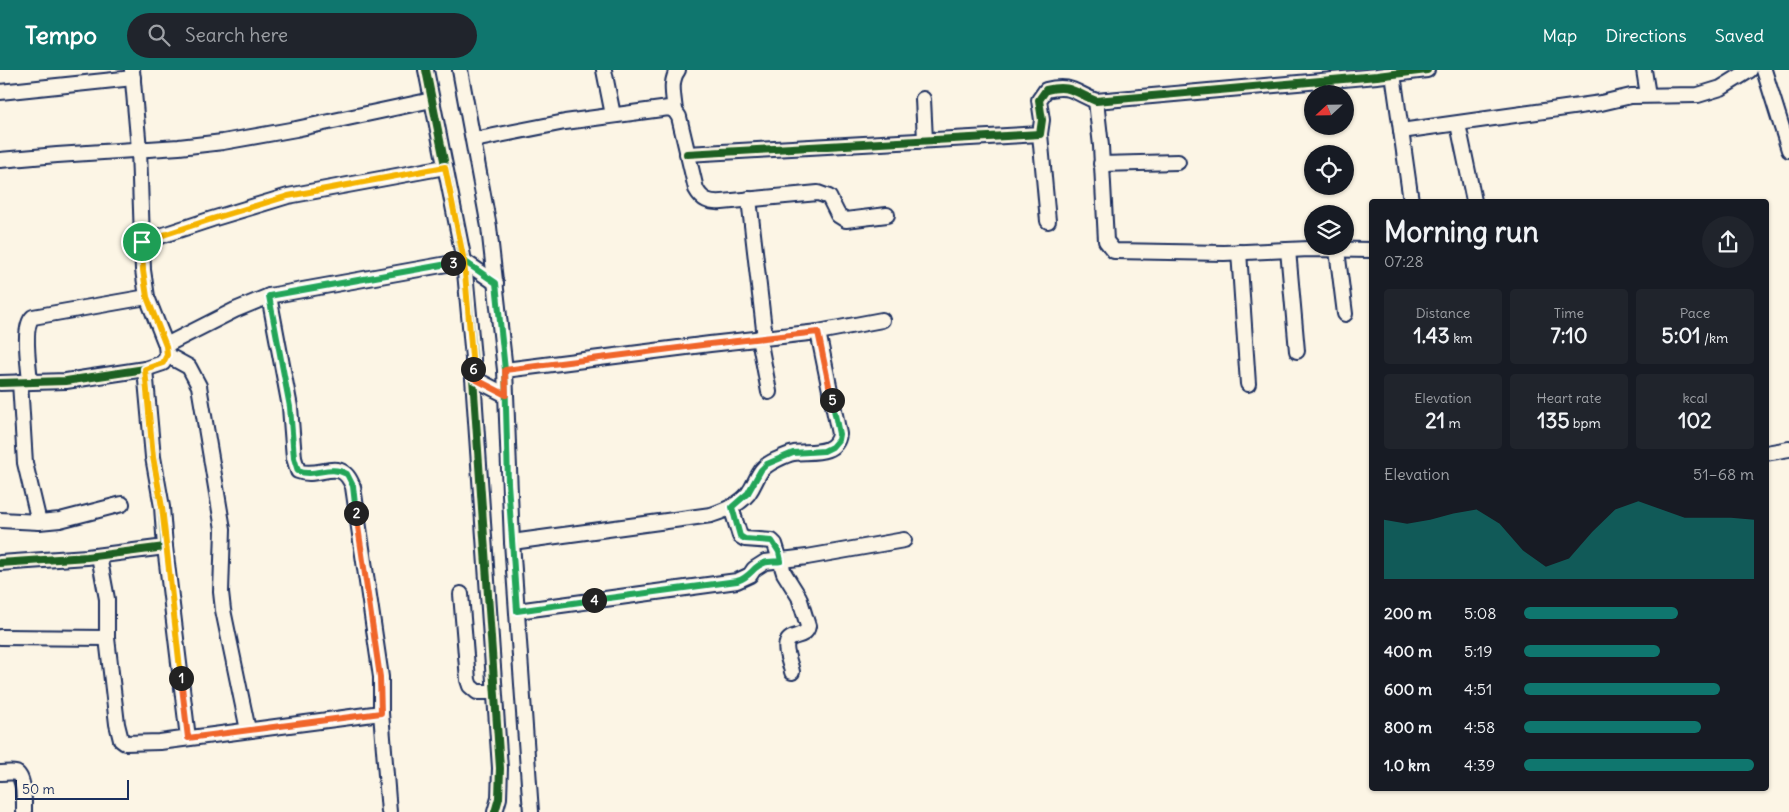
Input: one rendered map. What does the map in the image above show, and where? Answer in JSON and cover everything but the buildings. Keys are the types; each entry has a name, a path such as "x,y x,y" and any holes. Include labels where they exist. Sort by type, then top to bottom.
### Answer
{"street":[{"path":"426,70 464,261 473,358 500,768 499,798 495,812"},
{"path":"460,70 489,227 505,370 512,542 531,812"},
{"path":"604,70 613,115"},
{"path":"678,70 672,85 675,111 696,189 706,201 712,203 818,193 829,197 838,215 846,220 887,215"},
{"path":"1048,221 1040,134 1042,120 1039,100 1046,90 1056,87 1069,87 1096,100 1427,70"},
{"path":"1644,70 1648,95"},
{"path":"1401,132 1601,103 1631,96 1698,95 1720,88 1750,70"},
{"path":"1764,70 1789,150"},
{"path":"0,92 132,74 139,149 143,270 147,297 167,350 189,367 199,386 223,529 221,592 223,610 248,730"},
{"path":"1393,74 1411,199"},
{"path":"923,99 925,140"},
{"path":"0,160 180,147 223,142 296,129 432,100"},
{"path":"1096,100 1106,241 1114,251 1239,252 1304,250"},
{"path":"474,140 565,122 613,115 662,108 670,108 675,111"},
{"path":"1458,124 1474,199"},
{"path":"687,154 1040,134"},
{"path":"1101,164 1178,162"},
{"path":"142,242 288,196 445,167"},
{"path":"749,199 769,392"},
{"path":"1288,250 1297,351"},
{"path":"1354,250 1369,250"},
{"path":"1239,252 1248,384"},
{"path":"1338,255 1345,314"},
{"path":"0,383 88,379 145,369 163,363 167,350 235,310 269,296 464,261 496,283"},
{"path":"269,296 290,407 294,458 298,471 307,474 335,469 340,470 347,474 353,486 380,677 389,812"},
{"path":"39,522 25,462 25,382 27,332 30,320 33,317 147,297"},
{"path":"505,370 818,332 882,320"},
{"path":"512,542 711,515 732,507 748,493 761,470 767,464 793,453 824,451 832,447 838,440 839,434 818,332"},
{"path":"145,369 153,457 162,507 188,738"},
{"path":"473,378 506,395"},
{"path":"1769,452 1789,449"},
{"path":"0,520 39,522 79,516 122,504"},
{"path":"732,507 740,536 745,539 772,541 779,552 787,580 799,597 808,626 803,634 787,642 786,647 792,672"},
{"path":"517,611 737,581 750,575 754,569 765,562 781,561 904,540"},
{"path":"0,563 99,556 165,547"},
{"path":"99,556 107,599 107,638 117,724 121,740 125,743 188,738 381,713"},
{"path":"461,594 470,686 476,692 494,692"},
{"path":"0,637 107,638"},
{"path":"0,773 17,774 20,776 24,812"}],"cycle path":[{"path":"426,70 464,261 473,358 500,768 499,798 495,812"},
{"path":"687,154 1040,134 1042,120 1039,100 1046,90 1054,88 1067,88 1096,101 1427,70"},
{"path":"0,383 66,381 145,369 153,457 162,507 165,547 87,557 0,563"}],"route":[{"path":"142,242 143,270 147,297 166,346 167,355 163,363 145,369 153,457 162,507 188,738 381,713 382,692 353,486 347,474 340,470 335,469 307,474 298,471 294,458 290,407 269,296 464,261 496,283 505,370 506,410 508,483 517,611 737,581 750,575 754,569 765,562 781,561 779,552 772,541 745,539 740,536 732,507 748,493 761,470 767,464 793,453 824,451 832,447 838,440 839,434 818,332 505,370 506,395 473,378 473,358 464,261 445,167 288,196 142,242"}]}
